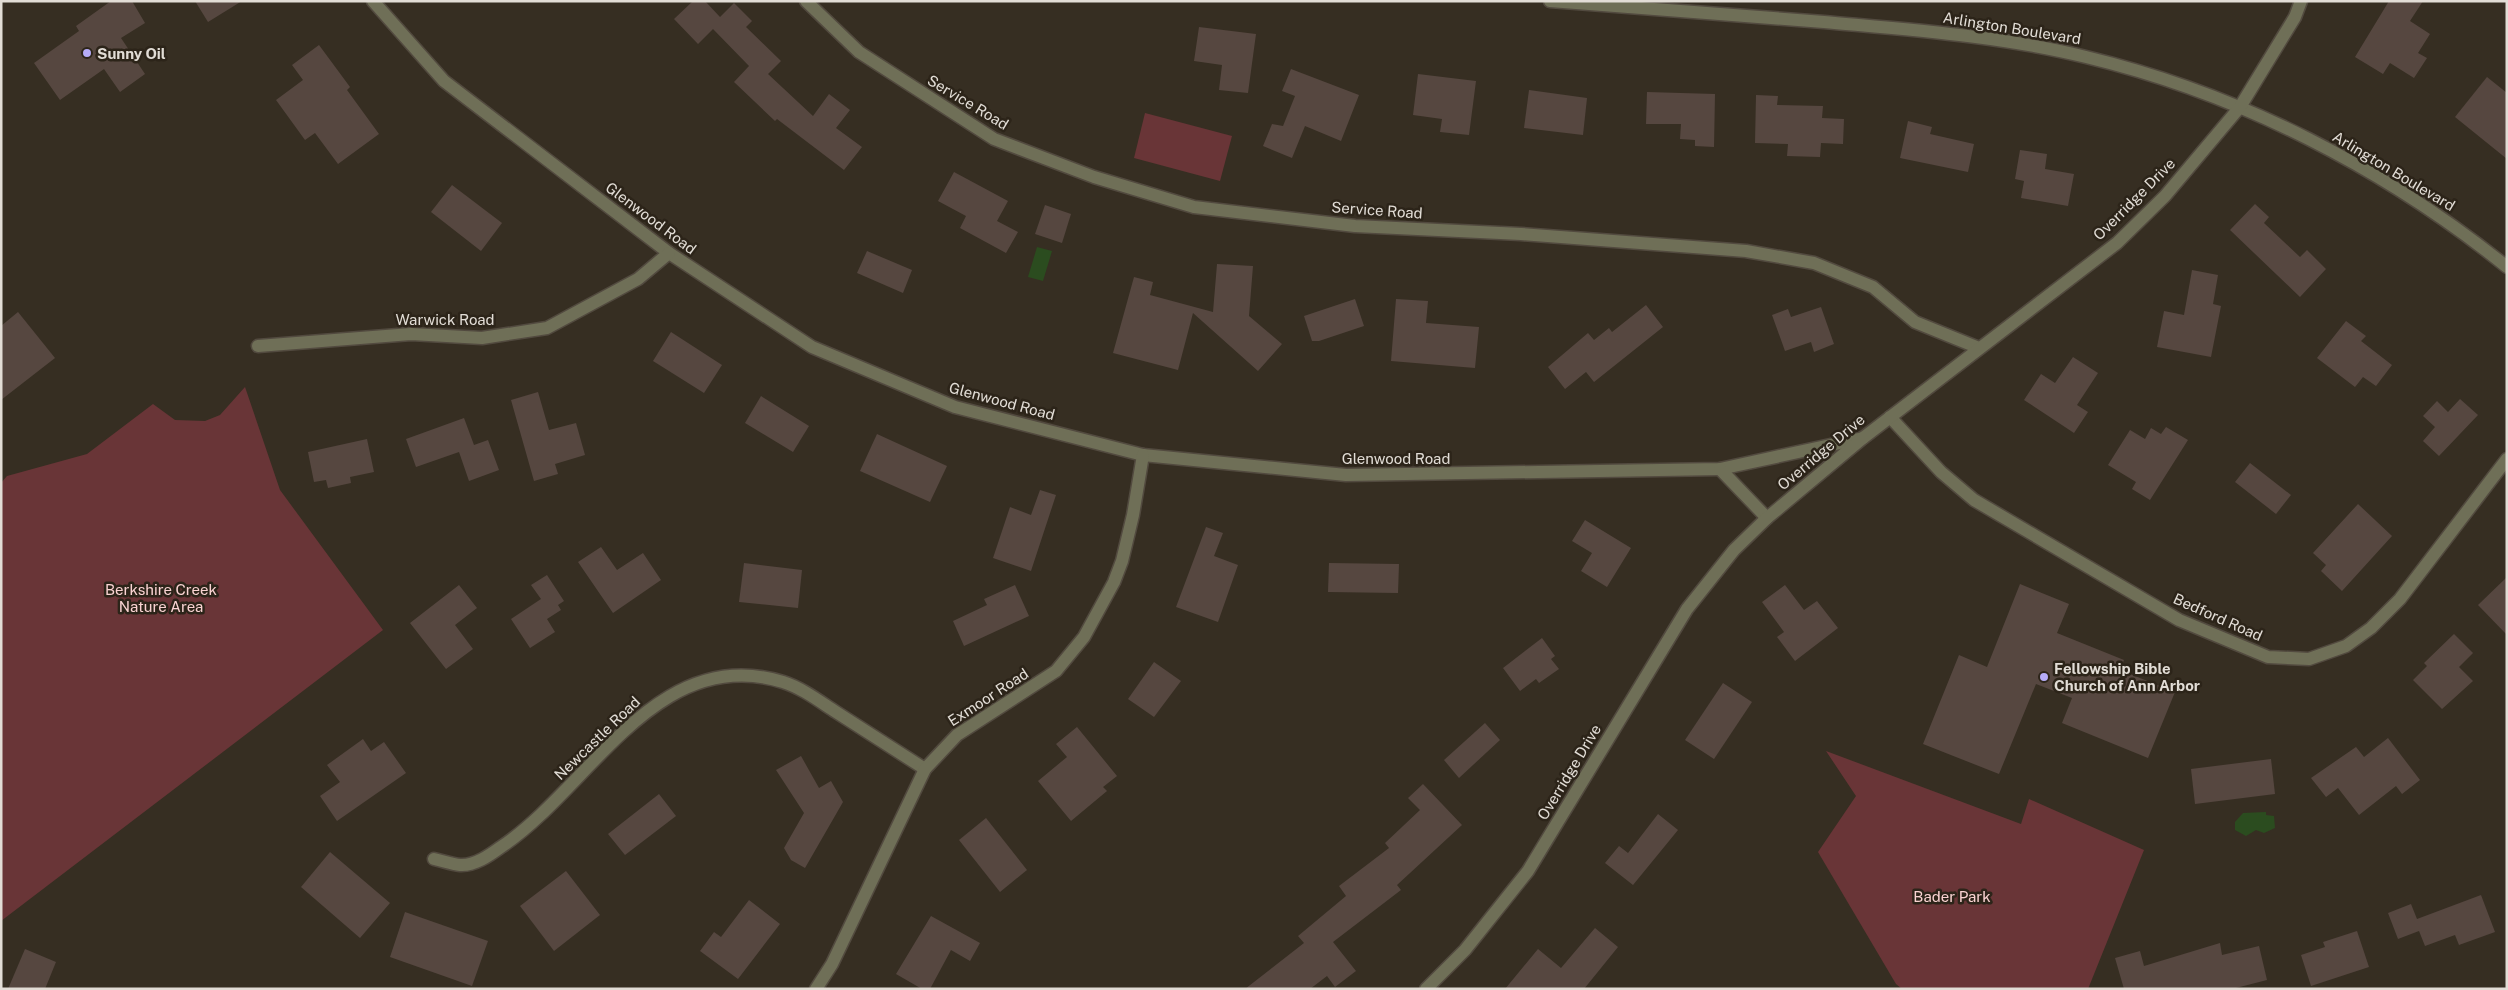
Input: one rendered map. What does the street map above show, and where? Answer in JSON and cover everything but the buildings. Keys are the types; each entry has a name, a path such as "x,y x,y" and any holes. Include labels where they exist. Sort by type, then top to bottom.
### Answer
{"street":[{"name":"Glenwood Road","path":"373,1 444,81 669,253 812,347 955,407 1143,455 1346,475 1720,470 1862,438"},
{"name":"Service Road","path":"806,1 859,52 994,139 1103,180 1194,207 1355,226 1522,234 1746,251 1814,263 1873,287 1916,322 1979,348"},
{"name":"Arlington Boulevard","path":"1550,1 1612,3 1925,31 2028,44 2087,57 2164,79 2240,107 2296,132 2367,170 2444,219 2507,267"},
{"name":"Overridge Drive","path":"1426,989 1465,950 1528,871 1687,609 1734,550 1767,518 1862,438 2117,243 2165,196 2240,107 2295,17 2301,1"},
{"name":"Warwick Road","path":"258,346 411,334 482,338 547,328 638,279 669,253"},
{"name":"Bedford Road","path":"1890,418 1941,472 1974,500 2179,620 2268,657 2309,659 2346,646 2371,628 2400,599 2507,460"},
{"name":"Exmoor Road","path":"816,989 832,964 925,769 957,734 1056,671 1084,637 1114,582 1122,561 1133,515 1143,455"},
{"path":"1720,470 1767,518"},
{"name":"Newcastle Road","path":"434,859 462,865 482,859 514,838 545,811 636,720 667,696 693,684 721,677 751,676 784,682 811,696 925,769"}],"green space":[{"path":"1145,113 1232,136 1220,181 1134,158"},
{"name":"Berkshire Creek Nature Area","path":"245,387 280,490 383,630 1,921 1,483 7,476 87,454 153,404 175,420 205,421 220,415"},
{"name":"Bader Park","path":"1826,751 2021,824 2029,799 2144,850 2088,989 1902,989 1896,984 1818,852 1856,796"}],"shaded area":[{"path":"1037,247 1052,251 1043,281 1028,277"},
{"path":"2266,812 2266,815 2274,816 2275,828 2264,833 2256,830 2246,836 2235,830 2235,822 2243,813"}],"place":[{"name":"Sunny Oil","path":"87,53"},
{"name":"Fellowship Bible Church of Ann Arbor","path":"2044,677"}]}
